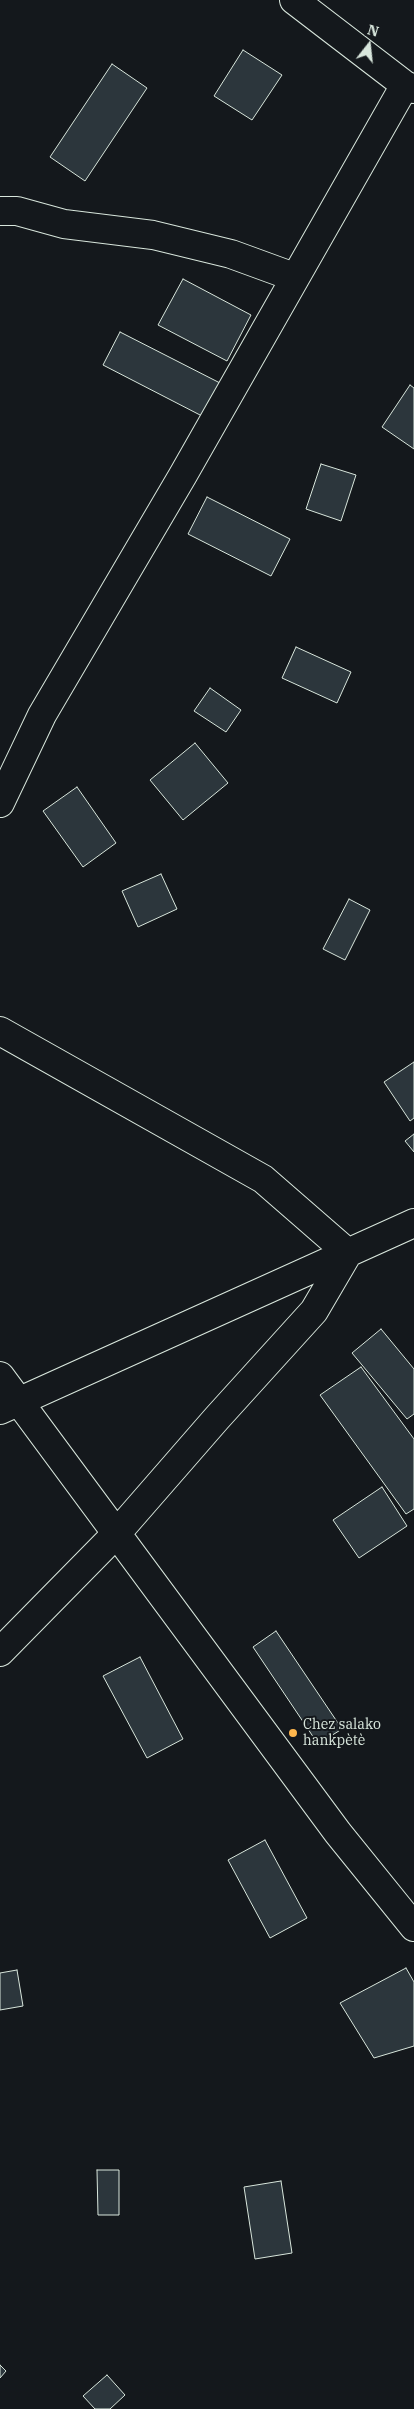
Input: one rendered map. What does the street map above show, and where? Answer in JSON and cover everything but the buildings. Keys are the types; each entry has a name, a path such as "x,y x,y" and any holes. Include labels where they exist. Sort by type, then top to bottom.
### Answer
{"street":[{"path":"0,803 8,765 42,716 183,475 294,277 410,87 294,0"},
{"path":"0,211 18,211 64,224 153,235 231,254 294,277"},
{"path":"0,1031 263,1180 348,1253"},
{"path":"9,1406 414,1223"},
{"path":"0,1652 116,1534 314,1311 348,1253"},
{"path":"0,1376 9,1406 116,1534 338,1833 414,1927"}],"place":[{"name":"Chez salako hankpètè","path":"293,1733"}]}
